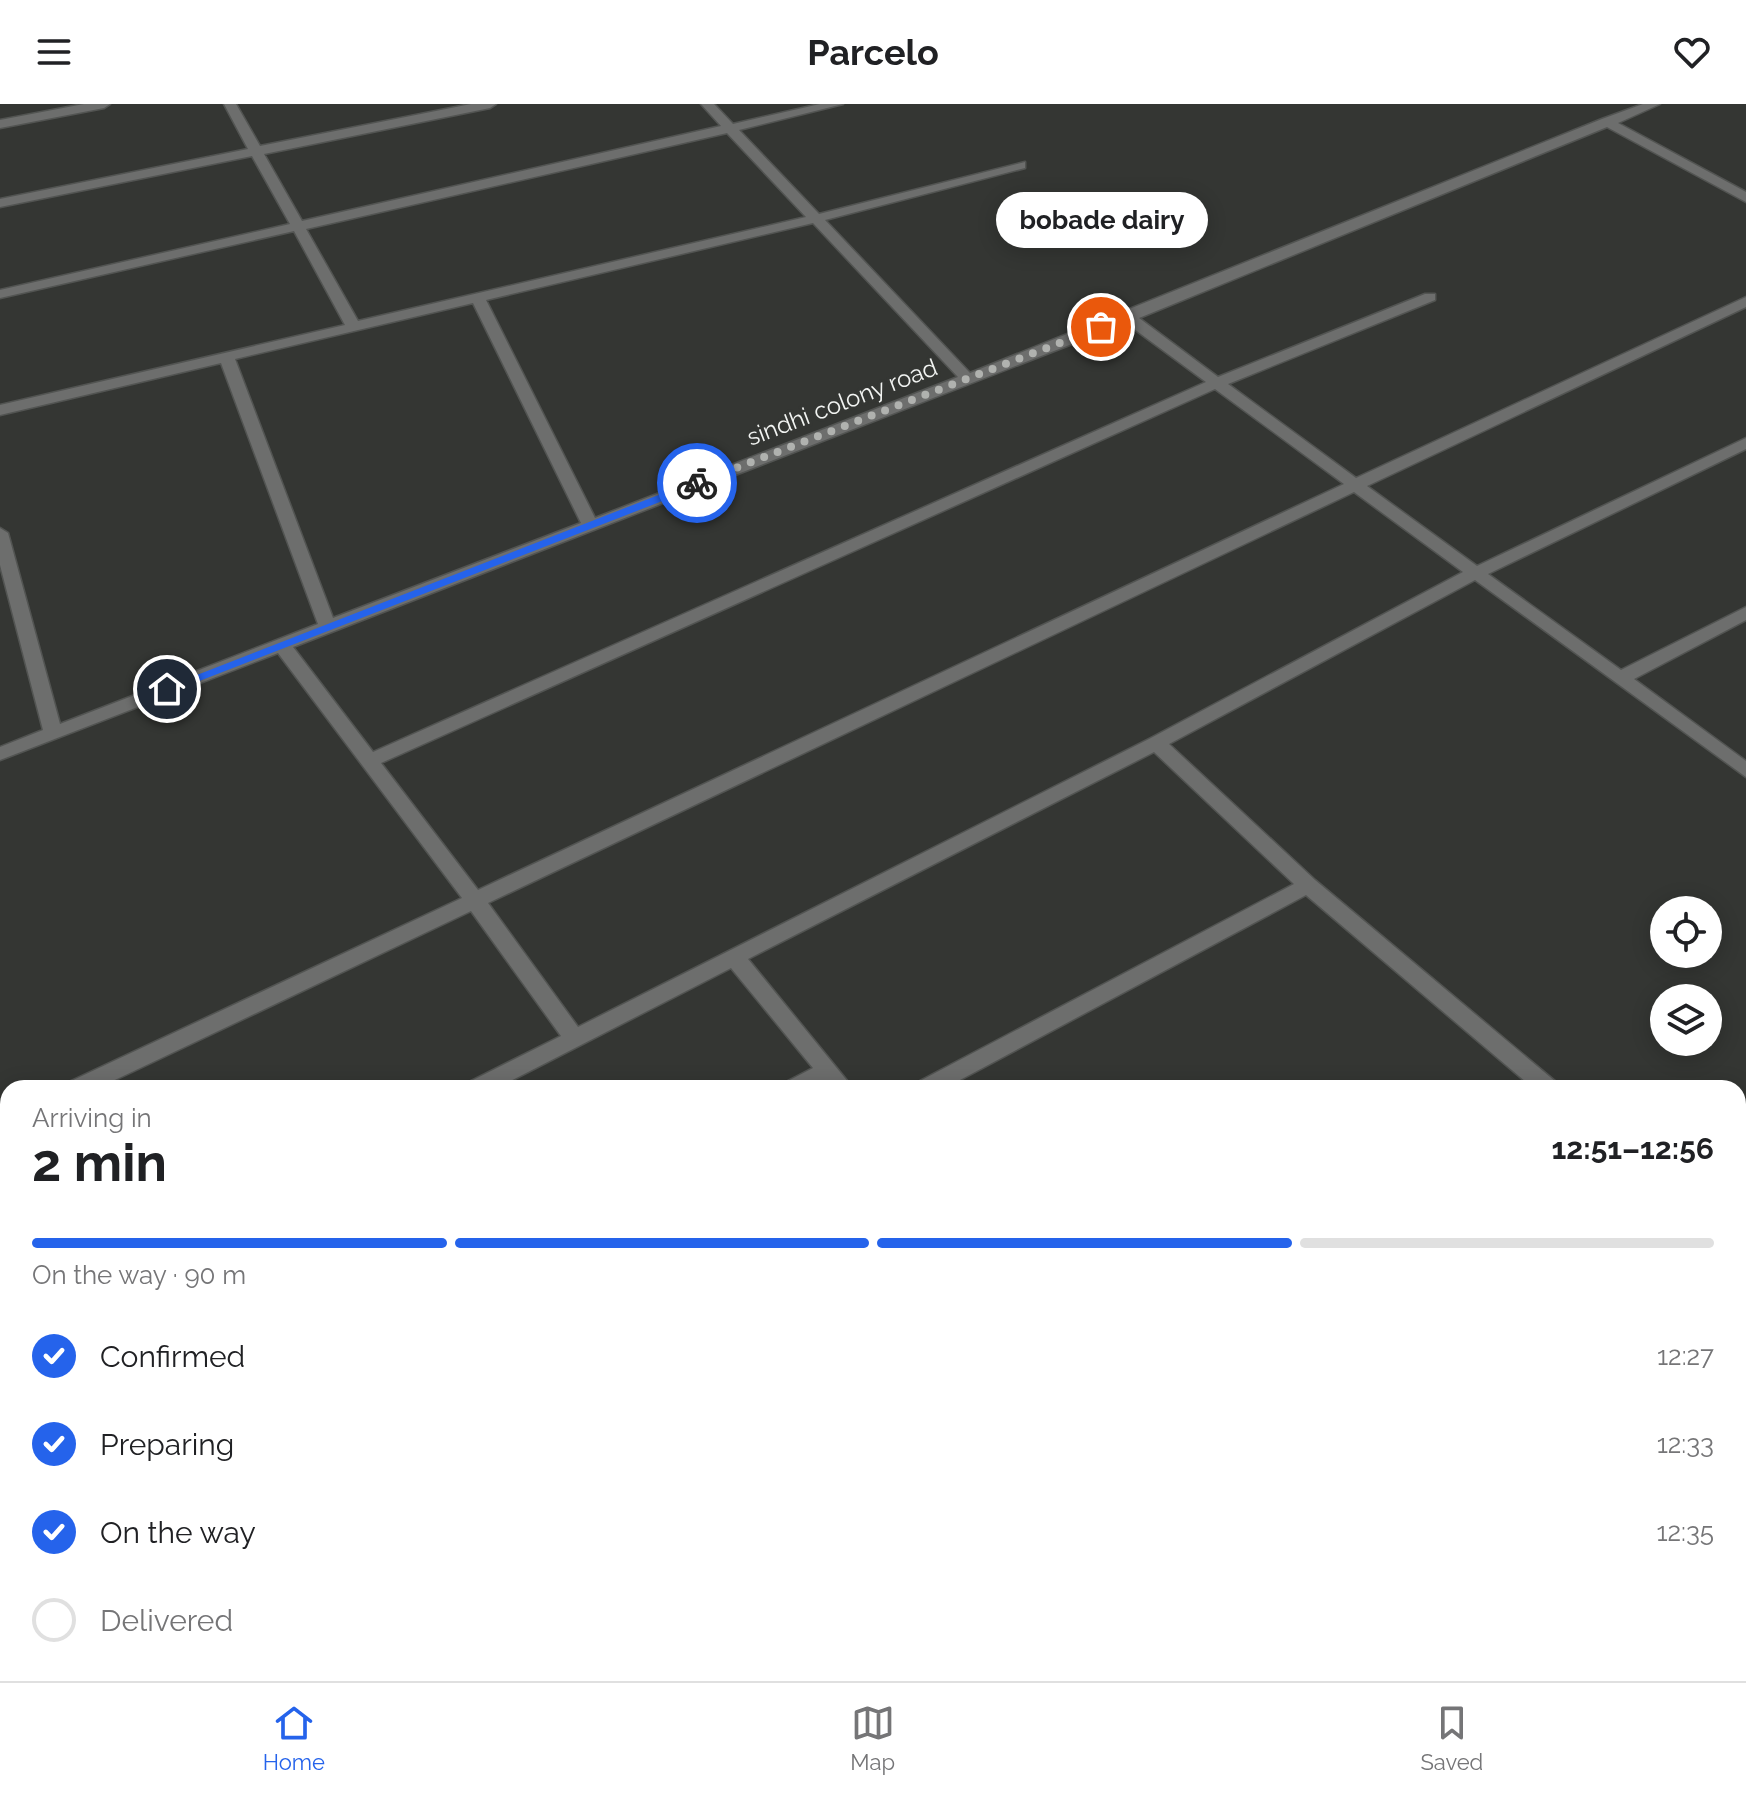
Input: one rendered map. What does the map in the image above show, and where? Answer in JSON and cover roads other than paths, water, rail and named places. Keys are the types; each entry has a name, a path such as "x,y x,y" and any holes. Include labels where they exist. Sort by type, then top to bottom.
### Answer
{"street":[{"path":"0,124 104,104"},
{"path":"230,104 353,325"},
{"path":"0,203 490,104"},
{"path":"707,104 968,379"},
{"path":"0,294 837,104"},
{"name":"sindhi colony road","path":"0,754 1128,317 1654,104"},
{"path":"1607,122 1746,198"},
{"path":"0,410 814,219 1020,165"},
{"path":"477,296 590,525"},
{"path":"370,761 1217,383 1430,297"},
{"path":"94,1080 1746,301"},
{"path":"1128,317 1354,487 1477,572 1746,770"},
{"path":"226,356 328,627"},
{"path":"493,1080 1156,743 1477,572 1746,443"},
{"path":"1,545 53,733"},
{"path":"1621,678 1746,613"},
{"path":"282,645 575,1039"},
{"path":"1156,743 1308,885 1539,1080"},
{"path":"941,1080 1308,885"},
{"path":"735,958 835,1080"},
{"path":"809,1080 827,1070"}],"place":[{"name":"bobade dairy","path":"1101,327"}]}
